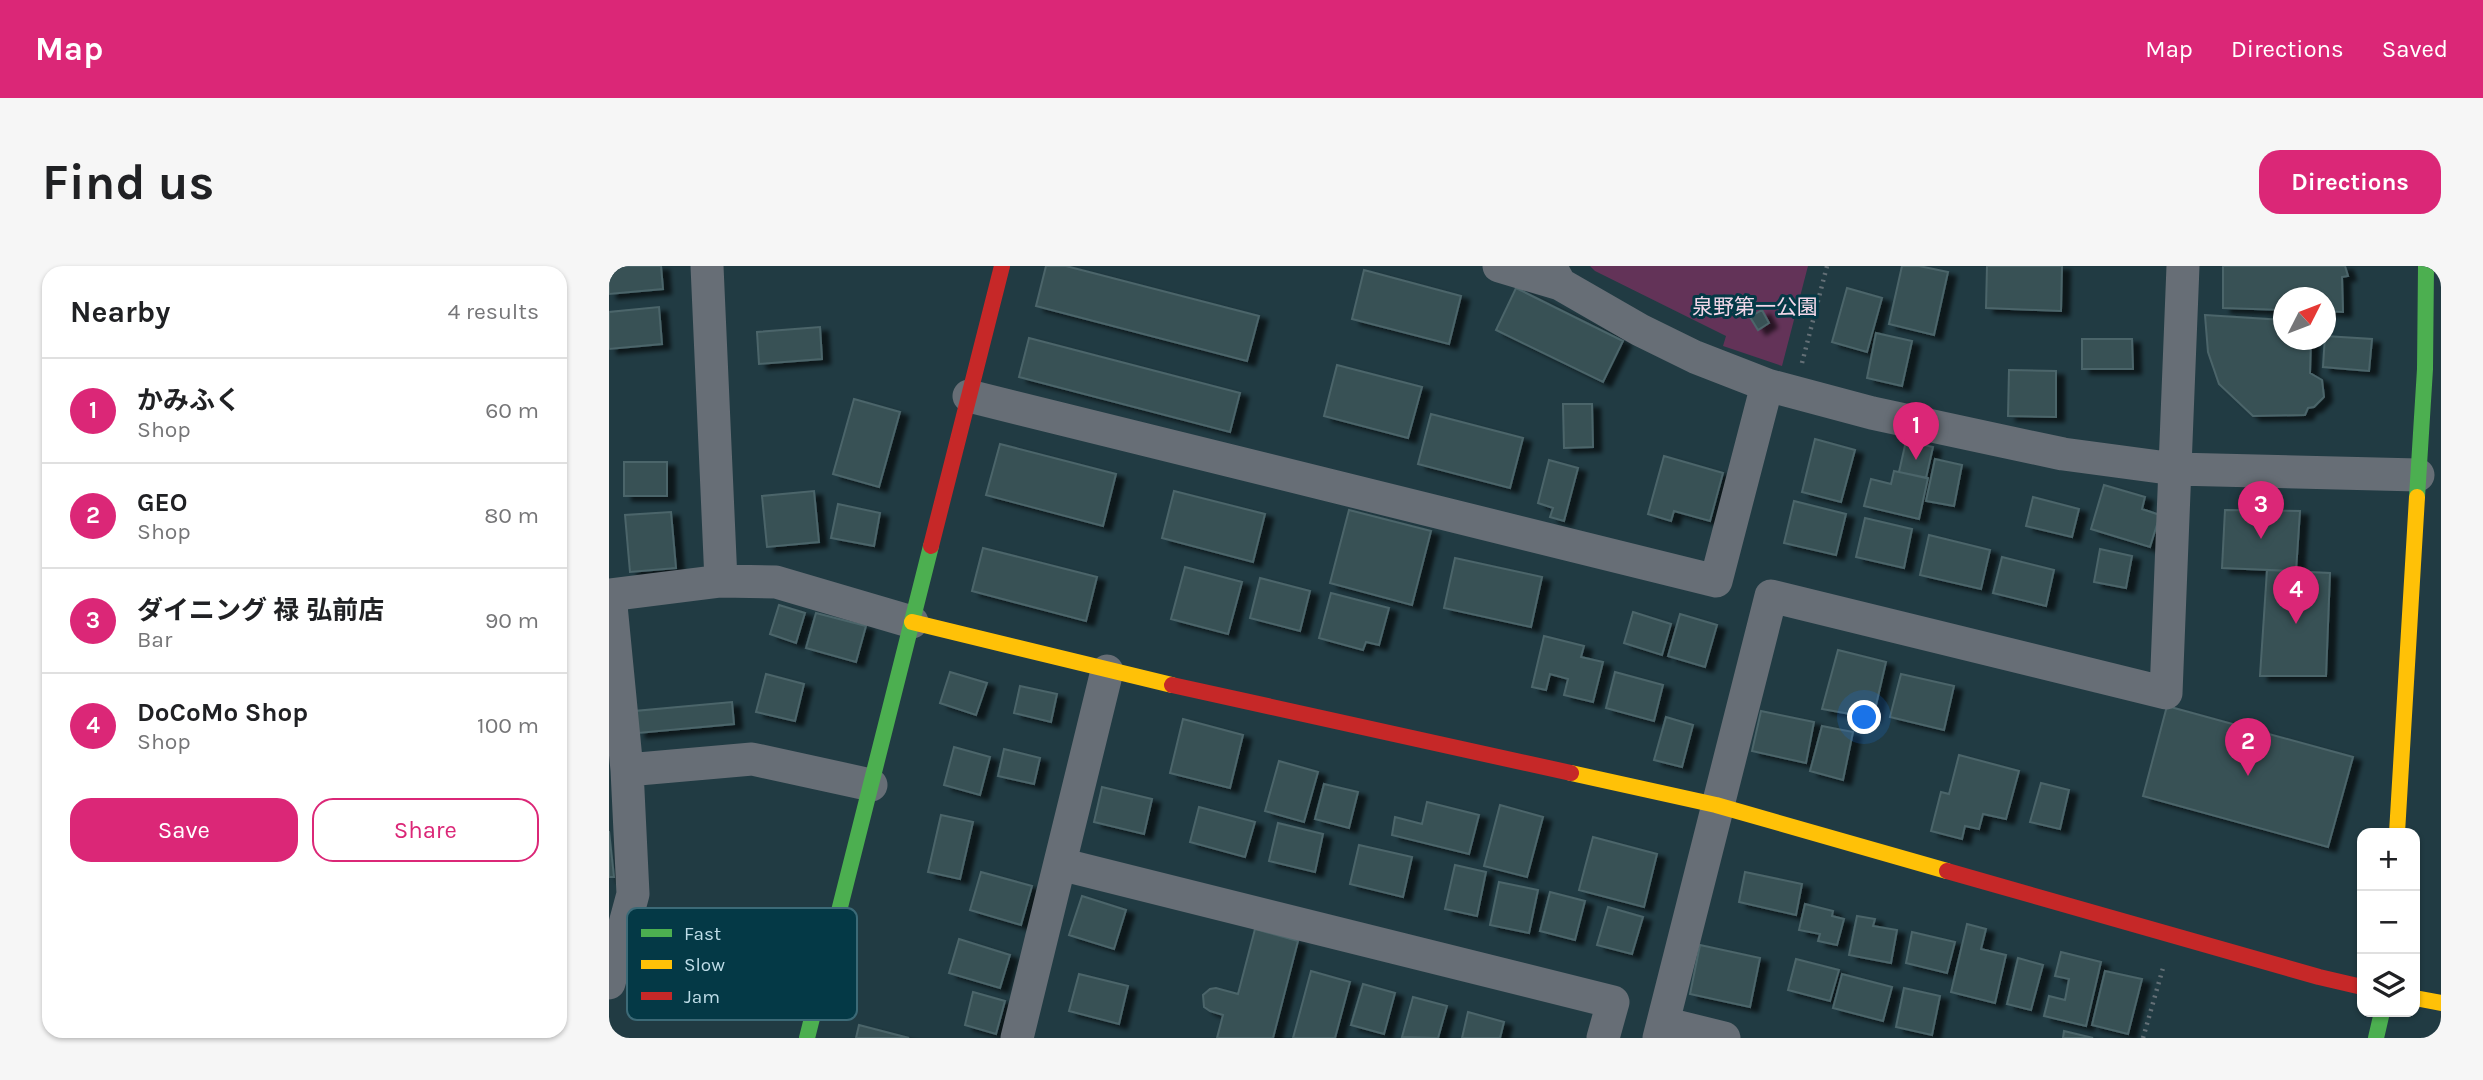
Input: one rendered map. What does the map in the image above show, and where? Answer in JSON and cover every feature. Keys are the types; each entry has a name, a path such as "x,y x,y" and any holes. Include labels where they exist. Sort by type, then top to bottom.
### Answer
{"street":[{"path":"707,266 722,581"},
{"path":"840,908 1002,266"},
{"path":"1499,266 1555,275 1651,335 1695,356 1782,389 1872,412 2063,454 2175,469 2418,475"},
{"path":"1724,1038 1661,1031 1771,596 2166,693 2183,266"},
{"path":"2397,828 2425,369 2426,266"},
{"path":"969,396 1716,581 1782,389"},
{"path":"629,908 633,894 627,771 610,595 722,581 776,582 912,622 1107,671 1716,806 2357,986"},
{"path":"1017,1038 1107,671"},
{"path":"627,771 752,759 871,785"},
{"path":"1060,864 1612,1002 1603,1038"},
{"path":"609,983 627,916"},
{"path":"2420,999 2441,1003"},
{"path":"2376,1038 2381,1017"},
{"path":"807,1038 812,1020"}],"path":[{"path":"1782,389 1801,368 1827,266"},
{"path":"2143,1038 2164,965"}],"green space":[{"name":"泉野第一公園","path":"1590,266 1808,266 1782,366 1723,346 1726,336 1595,271"}],"building":[{"path":"609,266 661,266 663,289 609,294"},
{"path":"1046,266 1066,266 1259,316 1247,361 1036,306"},
{"path":"1902,266 1919,266 1948,272 1934,335 1889,324"},
{"path":"1987,266 2062,266 2061,311 1986,308"},
{"path":"2223,266 2345,266 2348,276 2342,277 2343,312 2336,312 2336,287 2273,287 2273,310 2223,308"},
{"path":"1364,270 1461,296 1449,344 1352,319"},
{"path":"1516,288 1623,341 1603,382 1496,330"},
{"path":"1847,288 1882,298 1867,352 1832,342"},
{"path":"659,307 662,344 609,349 609,312"},
{"path":"1762,310 1769,323 1758,330 1750,317"},
{"path":"2205,315 2273,319 2273,350 2311,350 2310,373 2322,380 2324,397 2314,407 2308,408 2305,415 2253,416 2219,384 2208,352"},
{"path":"820,327 822,359 759,364 757,332"},
{"path":"1876,333 1912,341 1902,386 1867,378"},
{"path":"2336,337 2372,339 2369,371 2323,367 2324,350 2336,350"},
{"path":"1029,338 1240,393 1230,432 1019,377"},
{"path":"2082,339 2132,339 2133,369 2082,369"},
{"path":"1337,365 1422,387 1408,438 1324,416"},
{"path":"2009,370 2056,371 2056,417 2008,416"},
{"path":"854,399 900,412 879,487 833,474"},
{"path":"1563,404 1592,404 1593,447 1564,448"},
{"path":"1431,414 1523,438 1510,488 1418,464"},
{"path":"1815,439 1855,450 1841,502 1802,492"},
{"path":"1906,441 1933,447 1926,478 1899,472"},
{"path":"1000,444 1116,474 1103,526 986,495"},
{"path":"1664,456 1723,473 1710,521 1674,511 1671,521 1648,514"},
{"path":"1935,459 1962,465 1954,506 1926,501"},
{"path":"1549,460 1578,468 1564,521 1550,517 1553,508 1538,503"},
{"path":"624,462 667,462 667,496 624,496"},
{"path":"1894,471 1928,478 1919,519 1864,506 1871,479 1891,484"},
{"path":"2104,485 2145,497 2142,509 2160,515 2150,547 2091,529"},
{"path":"814,491 819,542 767,547 762,496"},
{"path":"1174,491 1265,514 1253,562 1162,538"},
{"path":"2033,497 2079,509 2072,537 2026,526"},
{"path":"1794,501 1846,514 1836,555 1784,543"},
{"path":"838,504 880,513 874,546 831,538"},
{"path":"1349,510 1431,531 1412,605 1330,583"},
{"path":"2225,510 2300,511 2296,571 2222,568"},
{"path":"671,512 676,568 630,572 625,515"},
{"path":"1865,518 1912,529 1904,568 1856,557"},
{"path":"1929,535 1990,550 1981,589 1920,575"},
{"path":"983,548 1097,577 1086,621 972,591"},
{"path":"2100,549 2132,556 2126,588 2094,582"},
{"path":"2002,557 2054,570 2046,606 1993,593"},
{"path":"1455,558 1542,577 1531,627 1444,608"},
{"path":"1185,567 1242,582 1228,634 1171,619"},
{"path":"2267,570 2330,573 2326,676 2260,676"},
{"path":"1260,578 1310,591 1300,631 1250,618"},
{"path":"1331,593 1389,608 1379,645 1366,642 1363,650 1319,638"},
{"path":"779,605 805,613 796,643 770,634"},
{"path":"1633,612 1671,624 1662,655 1624,643"},
{"path":"816,613 866,626 856,662 806,648"},
{"path":"1680,614 1717,625 1705,667 1668,656"},
{"path":"1544,636 1584,646 1581,657 1603,662 1593,702 1564,695 1568,679 1550,674 1546,690 1532,687"},
{"path":"1838,650 1886,662 1873,718 1822,709"},
{"path":"950,672 987,683 976,715 940,703"},
{"path":"1615,672 1663,685 1654,721 1606,708"},
{"path":"766,674 804,684 795,721 756,712"},
{"path":"1901,674 1954,686 1944,730 1890,717"},
{"path":"1020,686 1057,694 1051,722 1014,713"},
{"path":"732,702 734,724 638,733 635,711"},
{"path":"2167,706 2353,757 2328,847 2143,796"},
{"path":"1761,711 1814,722 1806,763 1752,751"},
{"path":"1666,717 1693,725 1682,767 1654,760"},
{"path":"1183,719 1243,735 1230,788 1170,773"},
{"path":"1822,726 1853,732 1843,780 1810,771"},
{"path":"954,747 990,757 980,795 944,785"},
{"path":"1004,749 1040,758 1034,784 998,776"},
{"path":"1959,755 2019,771 2006,819 1983,814 1979,829 1965,826 1962,839 1931,831 1941,792 1949,794"},
{"path":"1279,761 1318,772 1304,822 1265,811"},
{"path":"2041,783 2069,790 2060,829 2030,822"},
{"path":"1324,784 1358,792 1349,828 1315,819"},
{"path":"1102,787 1152,799 1144,834 1094,822"},
{"path":"1427,802 1479,815 1469,854 1392,835 1395,817 1422,824"},
{"path":"1500,805 1543,817 1527,877 1484,866"},
{"path":"1199,807 1255,822 1245,857 1190,842"},
{"path":"941,815 973,822 960,879 928,872"},
{"path":"1278,823 1323,834 1315,872 1269,861"},
{"path":"609,831 614,877 609,877"},
{"path":"1593,837 1657,854 1644,907 1579,890"},
{"path":"1359,845 1412,857 1403,897 1350,884"},
{"path":"1455,865 1486,872 1477,916 1445,909"},
{"path":"981,872 1032,886 1021,925 970,910"},
{"path":"1745,872 1802,884 1796,915 1739,902"},
{"path":"1499,882 1538,890 1529,933 1490,925"},
{"path":"1550,892 1585,901 1575,940 1540,931"},
{"path":"1082,896 1126,910 1114,949 1069,935"},
{"path":"1805,904 1833,911 1832,916 1844,919 1837,945 1818,941 1820,934 1799,930"},
{"path":"1608,907 1643,917 1632,954 1597,945"},
{"path":"1857,916 1875,919 1873,926 1897,930 1891,963 1849,955"},
{"path":"1967,924 1986,929 1981,949 2006,955 1995,1003 1951,992"},
{"path":"1255,929 1298,941 1273,1038 1217,1038 1223,1015 1204,1007 1203,995 1216,988 1238,994"},
{"path":"1912,932 1955,942 1947,973 1906,963"},
{"path":"959,939 1010,955 1000,988 949,973"},
{"path":"1700,945 1760,958 1750,1007 1690,994"},
{"path":"2061,952 2101,962 2086,1026 2044,1016 2049,996 2065,1000 2069,979 2055,976"},
{"path":"2018,958 2043,965 2031,1010 2007,1004"},
{"path":"1796,959 1839,970 1830,1001 1788,990"},
{"path":"1311,971 1350,982 1335,1038 1293,1038"},
{"path":"2105,971 2142,979 2128,1034 2092,1025"},
{"path":"1079,974 1128,986 1119,1024 1069,1011"},
{"path":"1842,974 1892,987 1883,1021 1833,1008"},
{"path":"1363,984 1395,993 1384,1034 1351,1025"},
{"path":"1904,988 1940,996 1932,1035 1896,1027"},
{"path":"973,992 1005,1001 996,1034 965,1025"},
{"path":"1413,997 1447,1006 1438,1038 1402,1037"},
{"path":"1468,1012 1504,1022 1500,1038 1462,1038"},
{"path":"859,1025 909,1038 856,1038"},
{"path":"2064,1031 2093,1038 2063,1038"}],"traffic: fast":[{"path":"2417,497 2425,369 2426,266"},
{"path":"840,908 931,546"},
{"path":"2376,1038 2381,1017"},
{"path":"807,1038 812,1020"}],"traffic: slow":[{"path":"2397,828 2417,497"},
{"path":"912,622 1172,685"},
{"path":"1571,773 1716,805 1947,871"},
{"path":"2420,999 2441,1003"}],"traffic: jam":[{"path":"931,546 1002,266"},
{"path":"1172,685 1571,773"},
{"path":"1947,871 2357,986"}],"place":[{"name":"かみふく","path":"1916,460"},
{"name":"ダイニング 禄 弘前店","path":"2261,539"},
{"name":"DoCoMo Shop","path":"2296,624"},
{"name":"GEO","path":"2248,776"}]}
